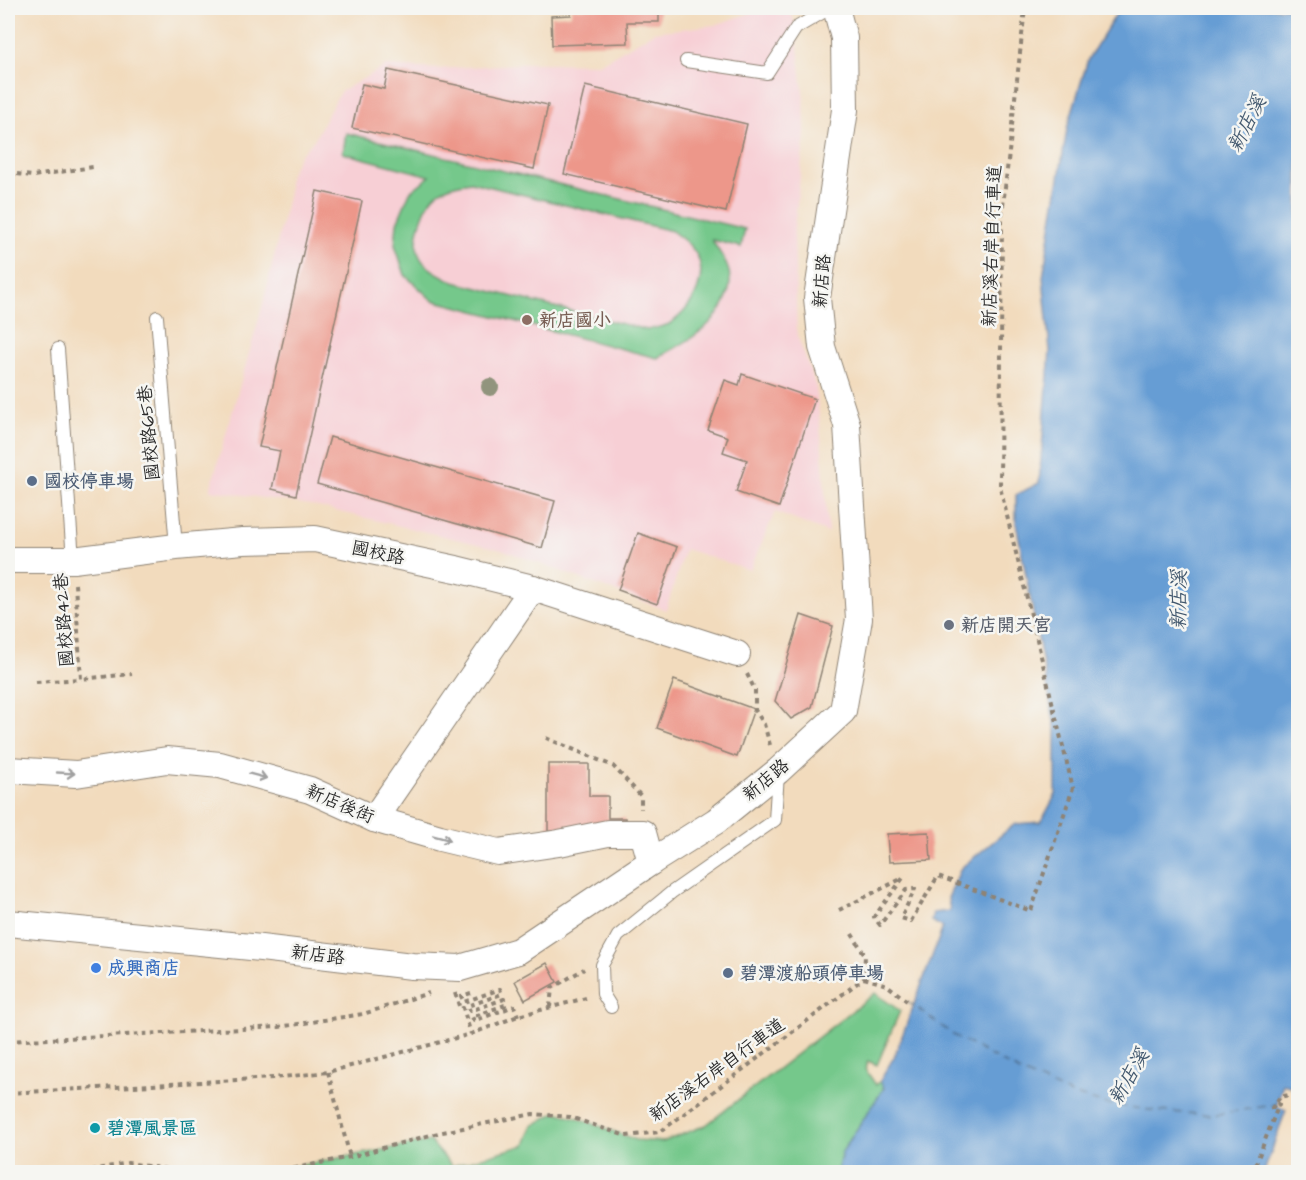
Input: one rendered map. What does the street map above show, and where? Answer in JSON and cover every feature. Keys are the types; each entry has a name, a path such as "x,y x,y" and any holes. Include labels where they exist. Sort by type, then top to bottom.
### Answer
{"street":[{"name":"新店路","path":"8,923 261,948 412,966 460,968 518,951 716,820 778,771 843,711 859,619 847,424 822,347 817,298 845,110 844,38 836,8"},
{"name":"國校路","path":"8,560 73,560 243,541 315,539 533,588 737,654"},
{"path":"374,819 533,588"},
{"name":"新店後街","path":"8,770 76,774 167,760 220,765 310,790 374,819 498,852 608,833 643,833"},
{"path":"643,833 651,862"}],"lane":[{"path":"686,61 767,73 796,28 830,8"},
{"name":"國校路65巷","path":"157,317 176,547"},
{"path":"58,349 73,560"},
{"path":"611,1007 603,994 602,965 618,936 672,892 776,820 778,771"}],"path":[{"name":"新店溪右岸自行車道","path":"839,910 903,879 874,917 880,925 906,890 915,889 901,918 911,921 938,876 1031,912 1072,788 1000,487 1002,215 1025,8"},
{"path":"8,173 33,176 93,167"},
{"name":"國校路42巷","path":"73,560 81,679"},
{"path":"737,654 755,690 755,710 764,724 771,746 775,748 778,771"},
{"name":"國校路42巷","path":"36,682 132,674"},
{"path":"546,738 613,766 641,796 643,833"},
{"path":"850,931 865,955 864,978 887,985 907,1001"},
{"path":"550,1007 552,988 588,967 602,965"},
{"name":"新店溪右岸自行車道","path":"276,1173 350,1157 438,1133 533,1114 570,1117 626,1136 660,1132 864,978"},
{"path":"473,987 475,991 461,996 464,1002 500,989 502,994 468,1006 470,1011 504,999 505,1005 472,1017 474,1021 514,1006 518,1016"},
{"path":"8,1041 279,1027 363,1014 430,993"},
{"path":"455,993 460,1009 463,1008 471,1034"},
{"path":"8,1093 274,1078 327,1072 471,1034 518,1016 603,994"},
{"path":"327,1072 350,1157"},
{"path":"1255,1173 1253,1172 1279,1104 1272,1108 1280,1097 1299,1093"},
{"path":"82,1173 128,1163 186,1173"}],"shaded area":[{"name":"新店國小","path":"765,8 791,12 796,28 805,134 794,229 797,335 816,387 828,533 775,512 750,570 685,549 666,610 503,550 310,505 210,490 263,304 289,192 289,176 299,156 314,140 340,92 386,66 437,69 536,63 599,64 654,32 715,25"}],"green space":[{"path":"346,133 745,229 741,247 712,240 728,268 730,278 728,292 716,317 706,327 657,358 432,300 405,275 395,245 397,223 410,192 430,176 343,153","holes":["471,182 672,231 689,245 697,257 700,267 698,289 686,309 678,317 667,325 647,330 454,282 426,265 420,257 417,241 424,212 434,197 447,188"]},
{"path":"875,993 900,1011 877,1065 868,1061 865,1069 876,1085 880,1081 884,1088 842,1152 837,1172 264,1172 430,1141 452,1166 525,1145 532,1126 556,1112 636,1140 663,1142 706,1125"},
{"path":"137,1162 173,1163 203,1170 229,1172 86,1172"}],"water":[{"name":"新店溪","path":"1120,8 1298,8 1298,964 1293,1087 1283,1084 1276,1106 1286,1110 1264,1172 837,1172 842,1152 884,1088 880,1081 895,1055 943,927 931,921 933,913 950,911 948,898 961,868 1015,824 1041,822 1056,794 1056,732 1016,523 1016,495 1039,483 1050,351 1043,277 1067,129 1088,59"}],"building":[{"path":"571,8 659,8 659,22 627,22 628,43 552,45 551,16 571,15"},
{"path":"388,70 548,105 534,169 352,128 362,84 384,89"},
{"path":"585,86 747,124 726,212 564,174"},
{"path":"317,191 362,201 296,495 272,489 280,451 259,447"},
{"path":"742,374 815,399 779,507 736,492 747,460 723,452 728,437 708,430 725,380 739,385"},
{"path":"330,437 555,501 542,548 317,484"},
{"path":"638,533 677,547 657,604 618,590"},
{"path":"801,615 833,626 812,707 791,719 775,701"},
{"path":"674,680 754,709 737,757 657,728"},
{"path":"548,764 589,764 589,796 608,796 608,818 625,818 626,833 548,831"},
{"path":"929,832 931,860 889,862 887,834"},
{"path":"547,963 557,982 525,1000 515,981"}],"ferry route":[{"path":"907,1001 955,1036 1022,1073 1071,1094 1107,1104 1212,1115 1279,1104"}],"place":[{"name":"新店國小","path":"527,320"},
{"name":"國校停車場","path":"32,481"},
{"name":"新店開天宮","path":"949,625"},
{"name":"成興商店","path":"96,968"},
{"name":"碧潭渡船頭停車場","path":"728,973"},
{"name":"碧潭風景區","path":"95,1128"}]}
